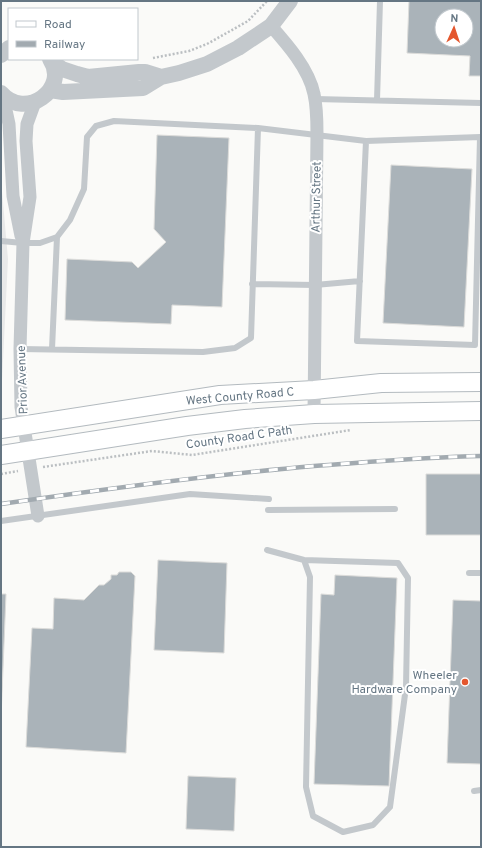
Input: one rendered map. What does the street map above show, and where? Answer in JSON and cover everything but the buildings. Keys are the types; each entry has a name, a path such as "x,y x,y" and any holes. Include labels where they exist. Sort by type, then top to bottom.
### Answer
{"main road":[{"name":"West County Road C","path":"1,429 220,395 314,390 381,383 481,382"},
{"name":"West County Road C","path":"1,455 187,426 245,419 314,414 481,411"}],"street":[{"path":"50,90 63,92 143,88 161,77 207,64 238,48 271,26 290,1"},
{"name":"Arthur Street","path":"271,26 290,47 305,70 315,99 317,134 314,414"},
{"path":"51,60 62,69 88,77 145,72 161,77"},
{"path":"2,94 10,101 18,104 35,102 46,95 54,81 55,71 51,60"},
{"name":"Prior Avenue","path":"2,94 9,124 13,196 23,243"},
{"name":"Prior Avenue","path":"35,102 27,124 26,141 30,197 23,243 20,349 21,407 38,516"}],"lane":[{"path":"377,100 380,1"},
{"path":"315,99 481,103"},
{"path":"1,241 40,243 57,237 70,220 84,189 87,137 96,126 114,120 258,128 366,141 480,137 475,346 357,341 366,141"},
{"path":"20,349 203,352 235,348 250,338 258,128"},
{"path":"52,349 57,237"},
{"path":"252,284 315,285 360,281"},
{"path":"1,521 190,494 269,499"},
{"path":"268,510 395,509"},
{"path":"267,550 304,560 398,563 408,578 406,687 390,807 373,825 343,832 313,816 306,788 310,577 304,560"},
{"path":"469,573 481,573"},
{"path":"474,791 481,790"}],"path":[{"path":"151,59 189,51 207,44 248,21 267,1"},
{"name":"County Road C Path","path":"1,474 152,451 192,455 352,430"}],"shaded area":[{"path":"1,180 8,259 1,401"}],"railway":[{"path":"1,504 157,483 314,466 439,457 481,456"}],"place":[{"name":"Wheeler Hardware Company","path":"465,682"}]}
